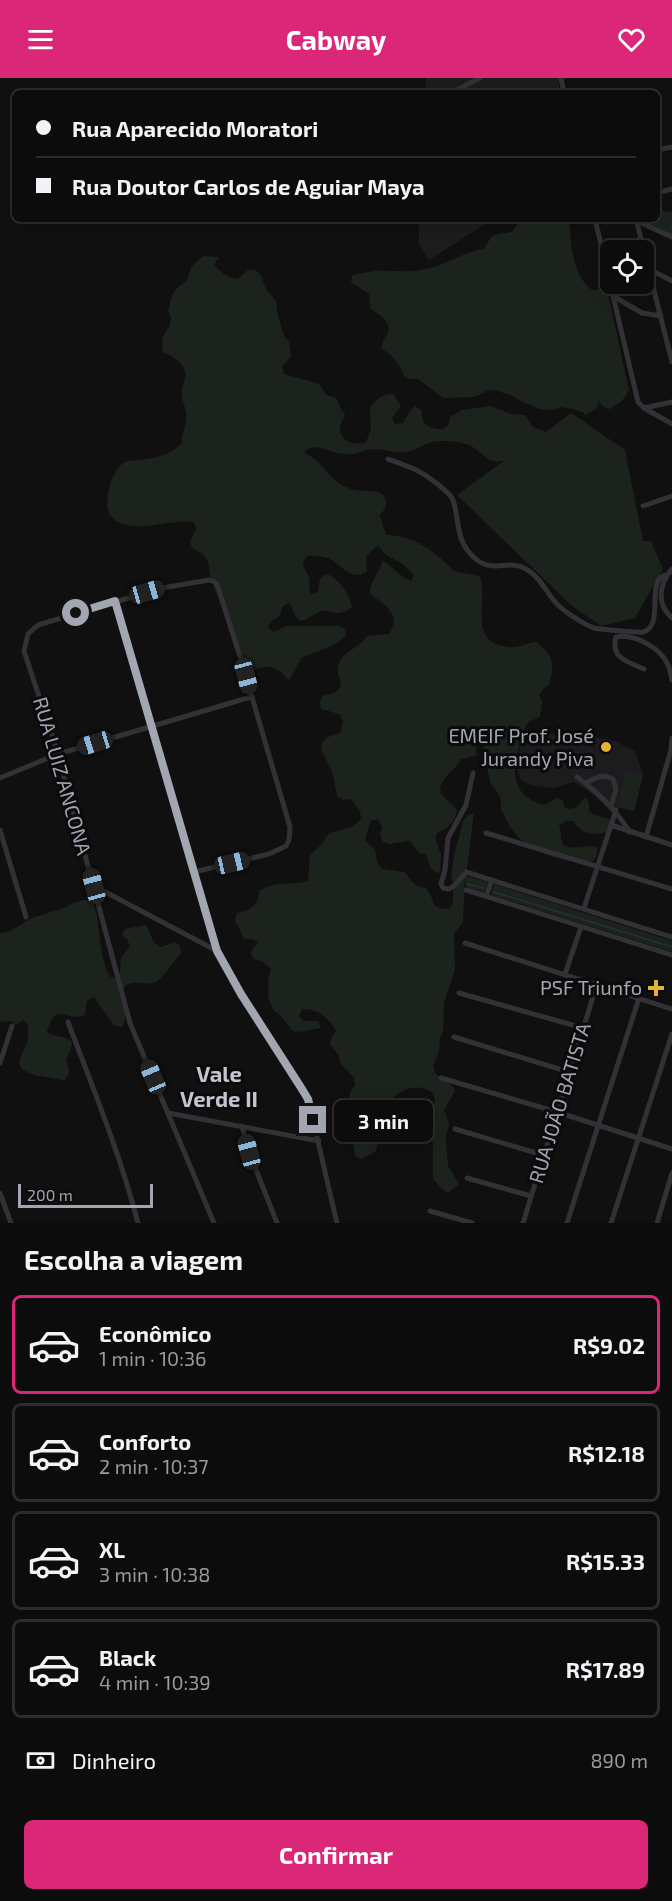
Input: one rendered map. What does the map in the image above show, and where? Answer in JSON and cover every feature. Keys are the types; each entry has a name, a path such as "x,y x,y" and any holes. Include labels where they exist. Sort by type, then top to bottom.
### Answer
{"street":[{"path":"462,90 480,78"},
{"path":"596,222 638,402 672,424"},
{"path":"637,222 642,240"},
{"path":"641,222 672,237"},
{"path":"654,272 672,281"},
{"path":"654,289 672,362"},
{"path":"613,296 642,313 661,316"},
{"path":"644,408 672,402"},
{"path":"388,459 419,471 452,498 460,538 469,552 477,559 485,565 497,567 522,566 540,580 559,607 594,628 636,632 650,629 653,622 658,579 662,575 667,575"},
{"path":"643,506 672,496"},
{"path":"672,569 661,588 661,602 665,611 672,618"},
{"path":"194,872 269,854 286,846 290,826 242,663 215,582 209,580 162,588 115,601 217,951 241,994 308,1099 337,1223"},
{"name":"RUA LUIZ ANCONA","path":"115,601 38,625 28,633 24,651 58,754 130,1023 214,1223"},
{"path":"644,669 621,659 616,653 614,643 616,637 621,636 644,642 657,651 668,664 672,680"},
{"path":"0,778 58,754 251,697"},
{"path":"646,837 672,738"},
{"path":"473,773 466,805 448,838 442,878 443,888 449,889 455,885 466,872 672,937"},
{"path":"584,908 611,825 616,789 614,779 608,776 586,783"},
{"path":"577,777 614,808 630,832"},
{"path":"611,825 672,845"},
{"path":"0,830 3,854 26,917"},
{"path":"486,833 672,889"},
{"path":"486,897 492,880"},
{"path":"94,886 217,951"},
{"path":"466,890 672,955"},
{"path":"565,974 581,927"},
{"path":"465,944 672,1008"},
{"name":"RUA JOÃO BATISTA","path":"523,1223 597,984"},
{"path":"459,993 583,1028"},
{"path":"567,1223 639,998"},
{"path":"68,1022 98,1098 129,1188 138,1223"},
{"path":"0,1063 12,1026"},
{"path":"610,1223 672,1034"},
{"path":"454,1037 569,1072"},
{"path":"441,1078 672,1149"},
{"path":"168,1113 319,1140"},
{"path":"242,1126 249,1152 277,1223"},
{"path":"455,1129 543,1155"},
{"path":"657,1223 672,1173"},
{"path":"466,1178 531,1196"},
{"path":"0,1193 11,1223"},
{"path":"0,1203 6,1208"},
{"path":"430,1211 472,1223"}],"shaded area":[{"path":"426,78 572,78 558,81 560,90 425,90"},
{"path":"660,208 664,211 672,212 672,236 642,222 660,222"},
{"path":"419,222 488,222 429,260 419,244"},
{"path":"519,222 569,222 573,256 583,281 592,290 600,289 600,294 608,294 629,390 622,401 610,409 603,407 599,401 597,408 585,415 583,412 568,408 539,409 511,395 489,390 474,397 443,398 418,379 410,379 403,375 401,368 390,354 382,349 382,343 389,330 386,322 370,308 369,294 351,282 352,275 375,271 426,269 484,249 491,237 512,232"},
{"path":"203,256 219,257 214,265 231,277 238,279 248,270 255,270 261,275 266,289 276,301 284,336 289,342 291,356 282,367 284,374 319,384 326,395 337,400 345,414 340,433 349,442 366,442 371,429 370,407 386,394 393,394 401,406 392,418 395,424 403,423 415,406 422,411 423,420 427,426 439,429 444,429 449,424 450,417 462,410 491,406 511,414 525,415 533,427 544,431 543,434 571,413 625,450 643,541 651,541 663,569 635,618 601,626 572,606 457,495 505,460 494,461 469,445 445,441 432,442 402,452 375,449 345,454 315,447 304,452 345,487 383,495 386,505 380,515 387,535 419,543 453,570 480,577 482,625 490,640 510,647 537,642 547,652 552,661 551,677 549,685 539,695 542,702 540,716 527,724 519,747 515,768 518,787 533,801 545,805 557,798 563,801 564,808 568,809 577,807 586,797 589,811 612,821 618,828 593,834 583,831 573,821 566,821 559,825 563,845 597,847 597,855 593,861 586,863 557,858 537,851 519,838 510,827 501,809 499,795 490,782 482,740 475,741 477,755 461,759 440,787 441,794 457,809 453,822 436,834 441,854 440,872 437,873 431,869 426,855 419,853 410,841 389,844 382,841 380,834 382,827 378,820 371,820 365,840 375,850 378,864 383,869 405,872 416,885 426,888 435,906 449,909 453,903 451,878 454,856 463,821 468,815 474,813 466,876 488,882 484,893 466,887 465,877 463,922 454,933 455,969 444,1003 443,1032 439,1052 433,1066 435,1073 452,1085 455,1091 444,1110 449,1123 446,1138 448,1166 459,1184 448,1193 433,1179 431,1122 435,1100 432,1092 423,1088 406,1090 392,1099 381,1114 378,1123 379,1140 375,1152 361,1159 355,1156 352,1135 363,1127 365,1119 350,1100 349,1096 355,1085 354,1078 340,1063 339,1056 330,1044 336,1031 322,1015 313,1010 302,1009 299,1016 304,1021 318,1021 321,1028 293,1031 274,1011 268,998 271,970 264,963 254,959 250,953 258,942 244,939 235,920 237,913 256,903 259,891 278,884 308,881 310,855 329,833 351,827 361,818 360,811 351,799 343,800 337,796 333,774 321,749 322,742 328,737 341,733 343,720 339,714 321,709 320,702 323,696 336,692 341,686 338,669 342,658 367,636 389,634 393,627 393,615 370,594 371,585 382,561 411,581 414,575 404,565 385,554 378,545 366,556 367,571 356,575 328,558 307,556 303,564 309,577 311,594 318,592 320,578 327,574 336,579 343,588 352,607 342,613 323,611 300,621 289,603 283,606 279,615 271,621 268,627 273,632 287,626 339,626 345,629 346,636 334,645 301,658 288,680 274,668 265,667 255,670 240,660 210,575 208,561 192,548 190,541 196,529 194,522 147,526 129,525 115,520 107,506 111,482 122,464 163,455 182,443 186,417 182,394 185,374 179,362 163,353 162,338 170,325 171,318 168,311 172,296 176,289 187,280 192,266"},
{"path":"528,732 596,737 614,741 635,751 643,775 634,811 618,807 610,811 595,796 574,782 554,788 533,786 521,780 516,767 520,747"},
{"path":"626,771 643,775 634,811 617,807"},
{"path":"494,884 672,941 672,952 491,895"},
{"path":"85,900 93,901 102,955 110,977 118,978 121,958 130,946 122,935 125,929 146,925 157,945 161,947 175,942 180,946 181,953 156,982 134,983 125,987 121,1001 126,1014 122,1027 114,1025 94,997 87,1001 85,1015 79,1017 58,1014 54,1017 47,1032 72,1042 66,1061 68,1074 64,1081 31,1074 21,1068 19,1061 28,1040 28,1025 23,1020 16,1025 11,1021 0,1022 0,933 12,930 33,918"}],"waterway":[{"path":"467,884 484,888"},
{"path":"494,892 672,947"}],"place":[{"name":"EMEIF Prof. José Jurandy Piva","path":"606,747"},
{"name":"PSF Triunfo","path":"656,988"}],"district":[{"name":"Vale Verde II","path":"219,1086"}],"route":[{"path":"76,613 115,601 217,951 241,994 308,1099 313,1120"}]}
